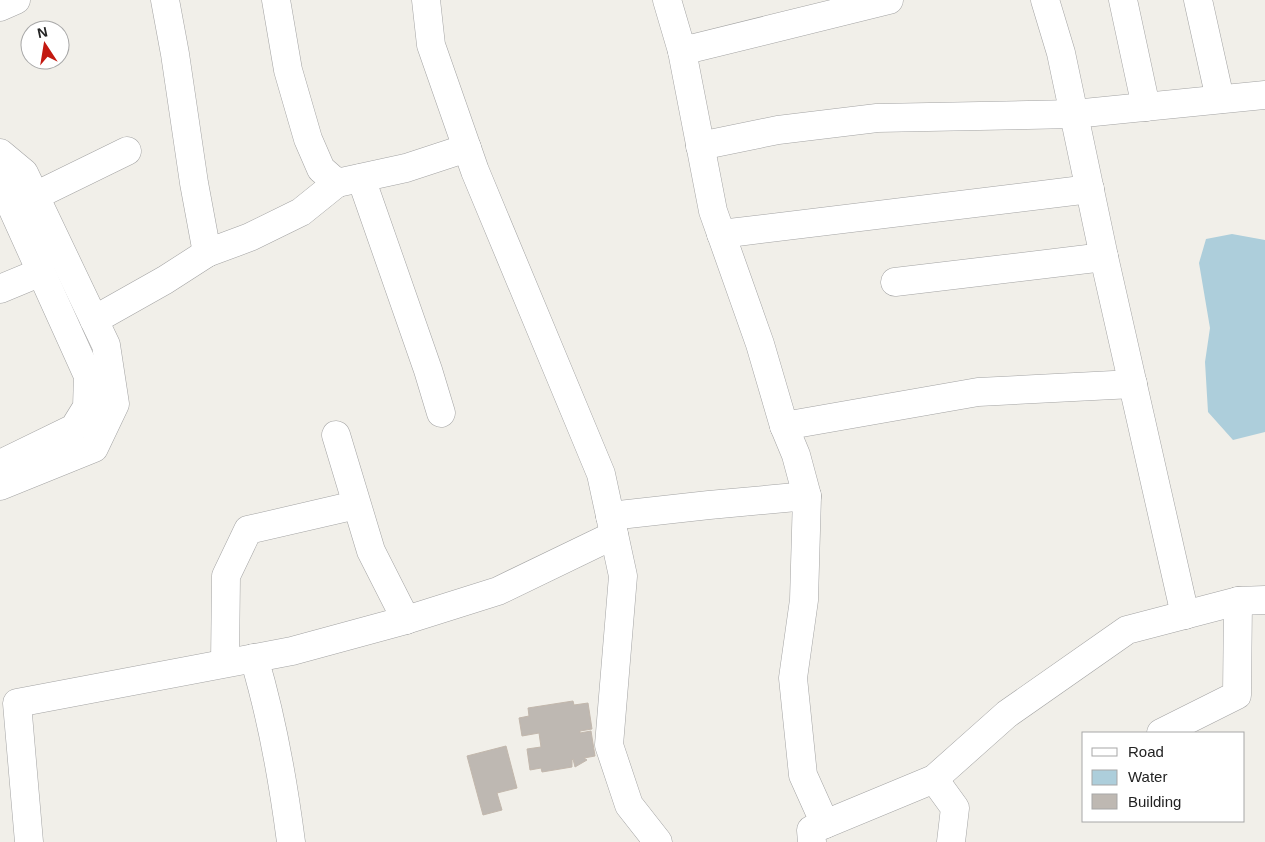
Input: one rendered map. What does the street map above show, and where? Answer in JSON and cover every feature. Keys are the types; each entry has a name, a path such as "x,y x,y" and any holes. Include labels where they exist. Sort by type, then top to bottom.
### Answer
{"street":[{"path":"0,7 16,0"},
{"path":"165,0 207,253"},
{"path":"276,0 288,70 308,140 321,169 349,180 428,370 441,413"},
{"path":"426,0 431,45 475,171 601,474 622,576 609,745 628,805 658,842"},
{"path":"667,0 682,51 713,211 760,344 784,426 796,455 807,496 804,600 793,678 803,775 818,833 934,779 1007,714 1127,630 1238,601 1265,600"},
{"path":"682,51 813,9 889,0"},
{"path":"1045,0 1061,53 1104,257 1185,614"},
{"path":"1123,0 1146,107"},
{"path":"1198,0 1220,99"},
{"path":"700,146 778,130 877,118 1074,114 1265,95"},
{"path":"94,320 165,280 207,253 250,237 301,212 349,180 406,168 467,148"},
{"path":"35,196 127,150"},
{"path":"0,153 24,173 106,345 115,404 94,448 0,486"},
{"path":"0,181 88,376 87,407 74,428 0,464"},
{"path":"721,234 1090,189"},
{"path":"895,282 1104,257"},
{"path":"0,289 41,272"},
{"path":"784,426 978,392 1133,384"},
{"path":"336,435 371,551 406,620"},
{"path":"29,842 8,704 292,651 406,620 498,591 612,525 709,504 807,496"},
{"path":"226,663 226,576 248,530 356,505"},
{"path":"1162,732 1237,695 1238,601"},
{"path":"254,658 266,697 284,795 290,842"},
{"path":"934,779 955,808 951,842"}],"water":[{"path":"1232,234 1265,240 1265,432 1233,440 1208,412 1205,362 1210,328 1199,263 1206,239"}],"building":[{"path":"573,701 574,705 588,703 592,729 580,731 580,733 591,731 595,756 584,758 587,760 575,767 573,759 572,767 542,772 541,768 530,770 527,749 541,747 539,733 522,736 519,718 529,716 528,708"},
{"path":"506,746 517,788 497,793 502,810 483,815 467,756"}]}
